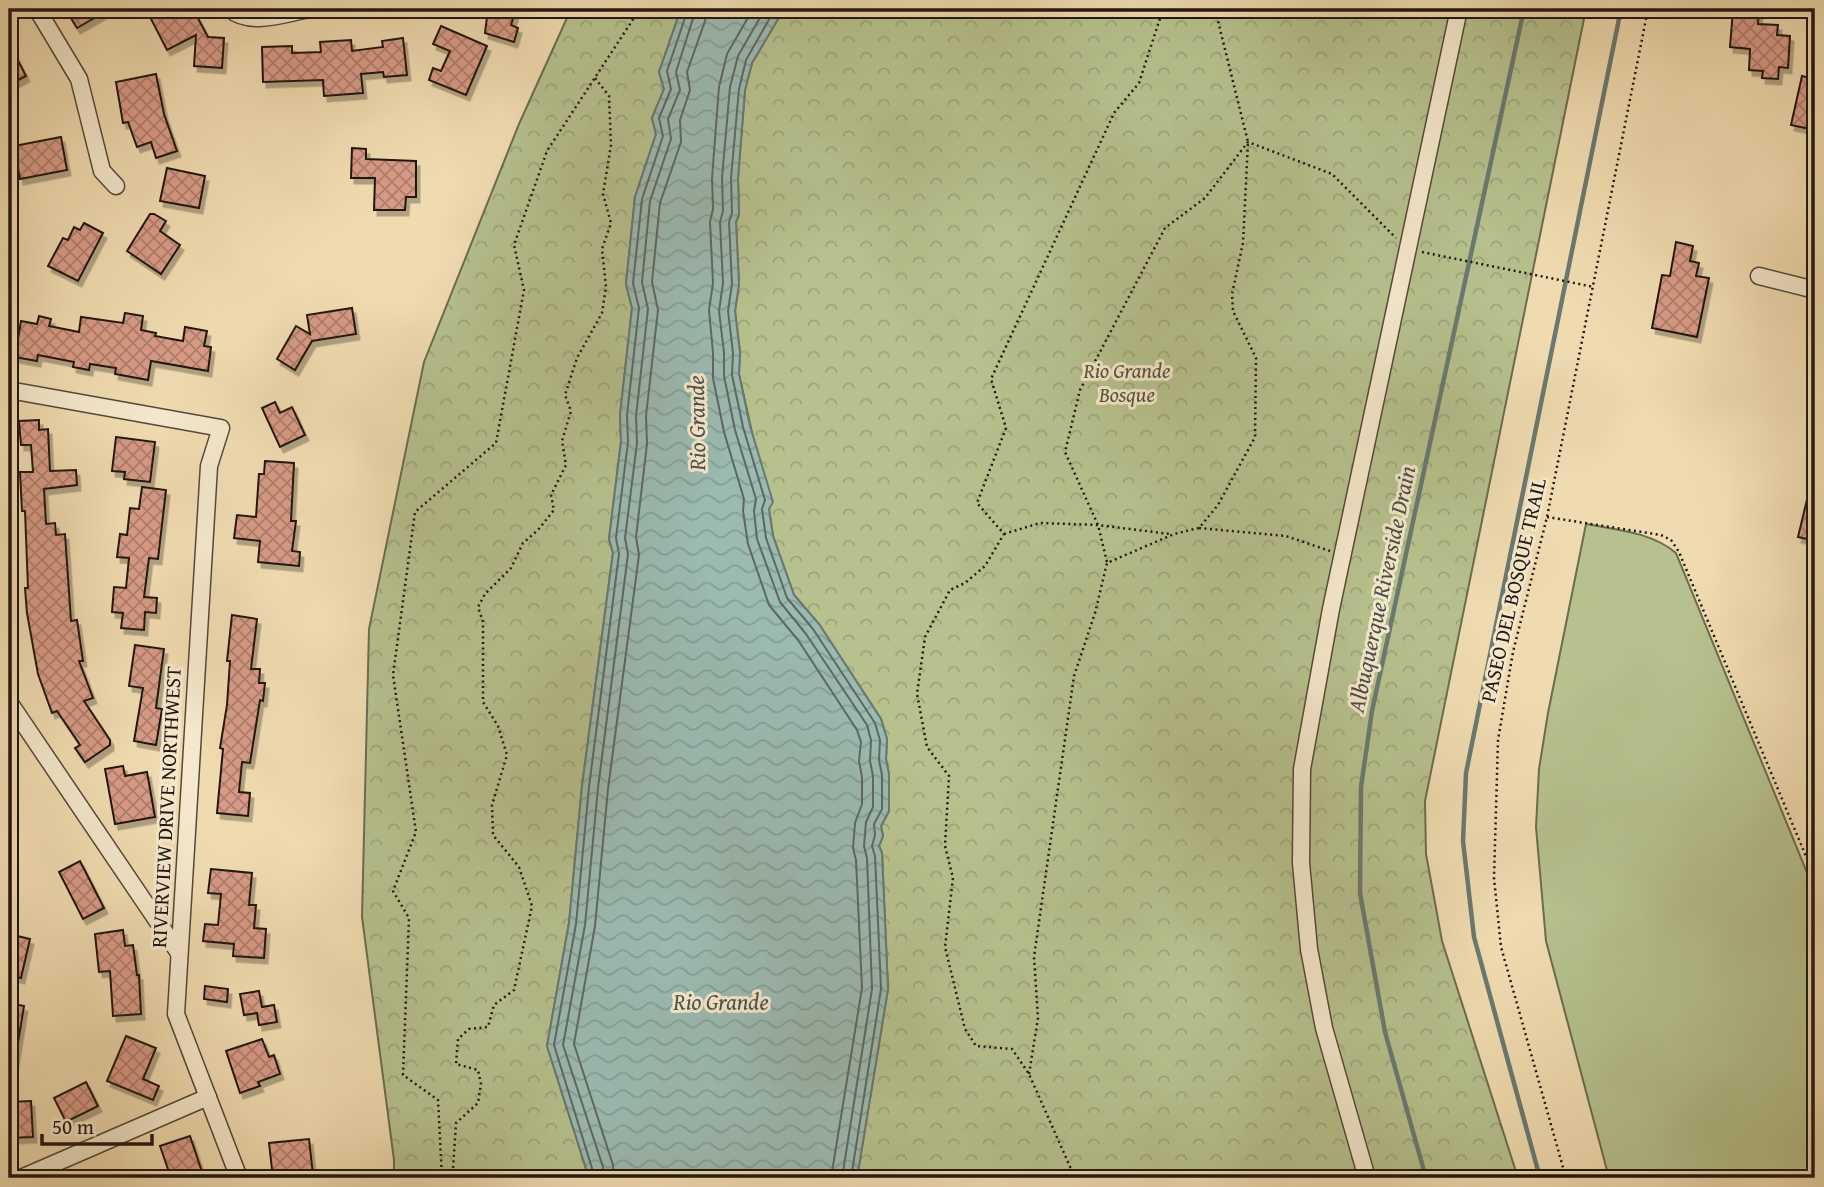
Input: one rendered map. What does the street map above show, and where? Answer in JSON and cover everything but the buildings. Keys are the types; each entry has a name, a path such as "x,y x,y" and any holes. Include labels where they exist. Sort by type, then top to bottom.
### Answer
{"street":[{"path":"37,9 79,79 102,170 116,186"},
{"path":"229,9 237,15 252,19 310,9"},
{"path":"1367,1178 1324,1028 1309,949 1301,863 1303,769 1343,555 1459,9"},
{"path":"1759,276 1815,290"},
{"name":"RIVERVIEW DRIVE NORTHWEST","path":"9,390 221,428 209,466 176,1014 239,1178"},
{"path":"9,702 179,953"},
{"path":"21,1178 208,1097"}],"path":[{"path":"442,1178 438,1100 403,1075 409,918 393,891 416,832 393,675 415,512 496,443 524,290 514,245 547,151 638,9"},
{"path":"1004,534 977,503 1006,428 991,379 1114,113 1139,83 1163,9"},
{"path":"1199,527 1218,505 1255,437 1256,358 1233,311 1232,294 1243,243 1248,142 1214,9"},
{"name":"PASEO DEL BOSQUE TRAIL","path":"1566,1178 1501,947 1494,878 1495,774 1499,729 1513,652 1547,517 1648,9"},
{"path":"1804,9 1815,12"},
{"path":"457,1178 453,1169 456,1123 478,1103 481,1084 478,1070 456,1064 458,1039 469,1030 488,1027 494,1005 514,990 532,906 519,867 493,835 492,805 506,755 498,726 483,702 483,622 478,607 485,594 511,568 523,542 538,530 554,510 551,495 566,465 562,441 571,411 565,395 577,358 602,313 606,287 602,249 611,223 603,194 611,145 609,96 595,78"},
{"path":"1029,1074 1038,1018 1034,957 1074,676 1108,563 1098,525 1065,452 1080,390 1165,228 1205,198 1248,142"},
{"path":"1248,142 1332,174 1407,248 1594,287"},
{"path":"1547,517 1636,530 1671,540 1679,552 1815,878"},
{"path":"1074,1178 1029,1074 1012,1049 976,1046 965,1029 945,947 953,878 945,846 949,776 927,747 917,694 925,637 950,590 965,583 985,566 1004,534 1040,523 1098,525 1174,534"},
{"path":"1108,563 1174,534 1199,527 1286,536 1343,555"}],"green space":[{"path":"571,9 681,9 659,72 664,89 652,118 656,134 635,197 626,284 632,308 620,415 621,441 609,539 613,553 582,786 569,923 547,1046 589,1178 394,1178 394,1160 362,917 369,629 424,362 519,124"},
{"name":"Rio Grande Bosque","path":"784,9 1586,9 1425,801 1426,854 1442,941 1518,1178 857,1178 888,989 882,853 879,846 883,836 881,826 889,811 887,739 881,719 819,624 794,595 773,536 739,374 740,352 735,311 739,284 736,222 739,215 738,178 745,90 752,63"},
{"path":"1586,524 1645,536 1676,553 1815,892 1815,1178 1609,1178 1546,941 1536,827 1539,769 1548,713"}],"water":[{"name":"Rio Grande","path":"681,9 784,9 752,63 745,90 738,178 739,215 736,222 739,284 735,311 740,353 739,374 750,426 773,502 769,509 773,536 794,595 819,624 881,719 887,739 889,811 881,826 883,836 879,846 882,853 888,989 857,1178 589,1178 547,1046 569,923 582,786 613,553 609,539 621,442 620,415 632,308 626,284 635,197 656,134 652,118 664,89 659,72"}],"waterway":[{"name":"Albuquerque Riverside Drain","path":"1426,1178 1385,1032 1360,893 1361,787 1372,711 1524,9"},
{"path":"1540,1178 1474,937 1463,841 1466,773 1621,9"}]}
